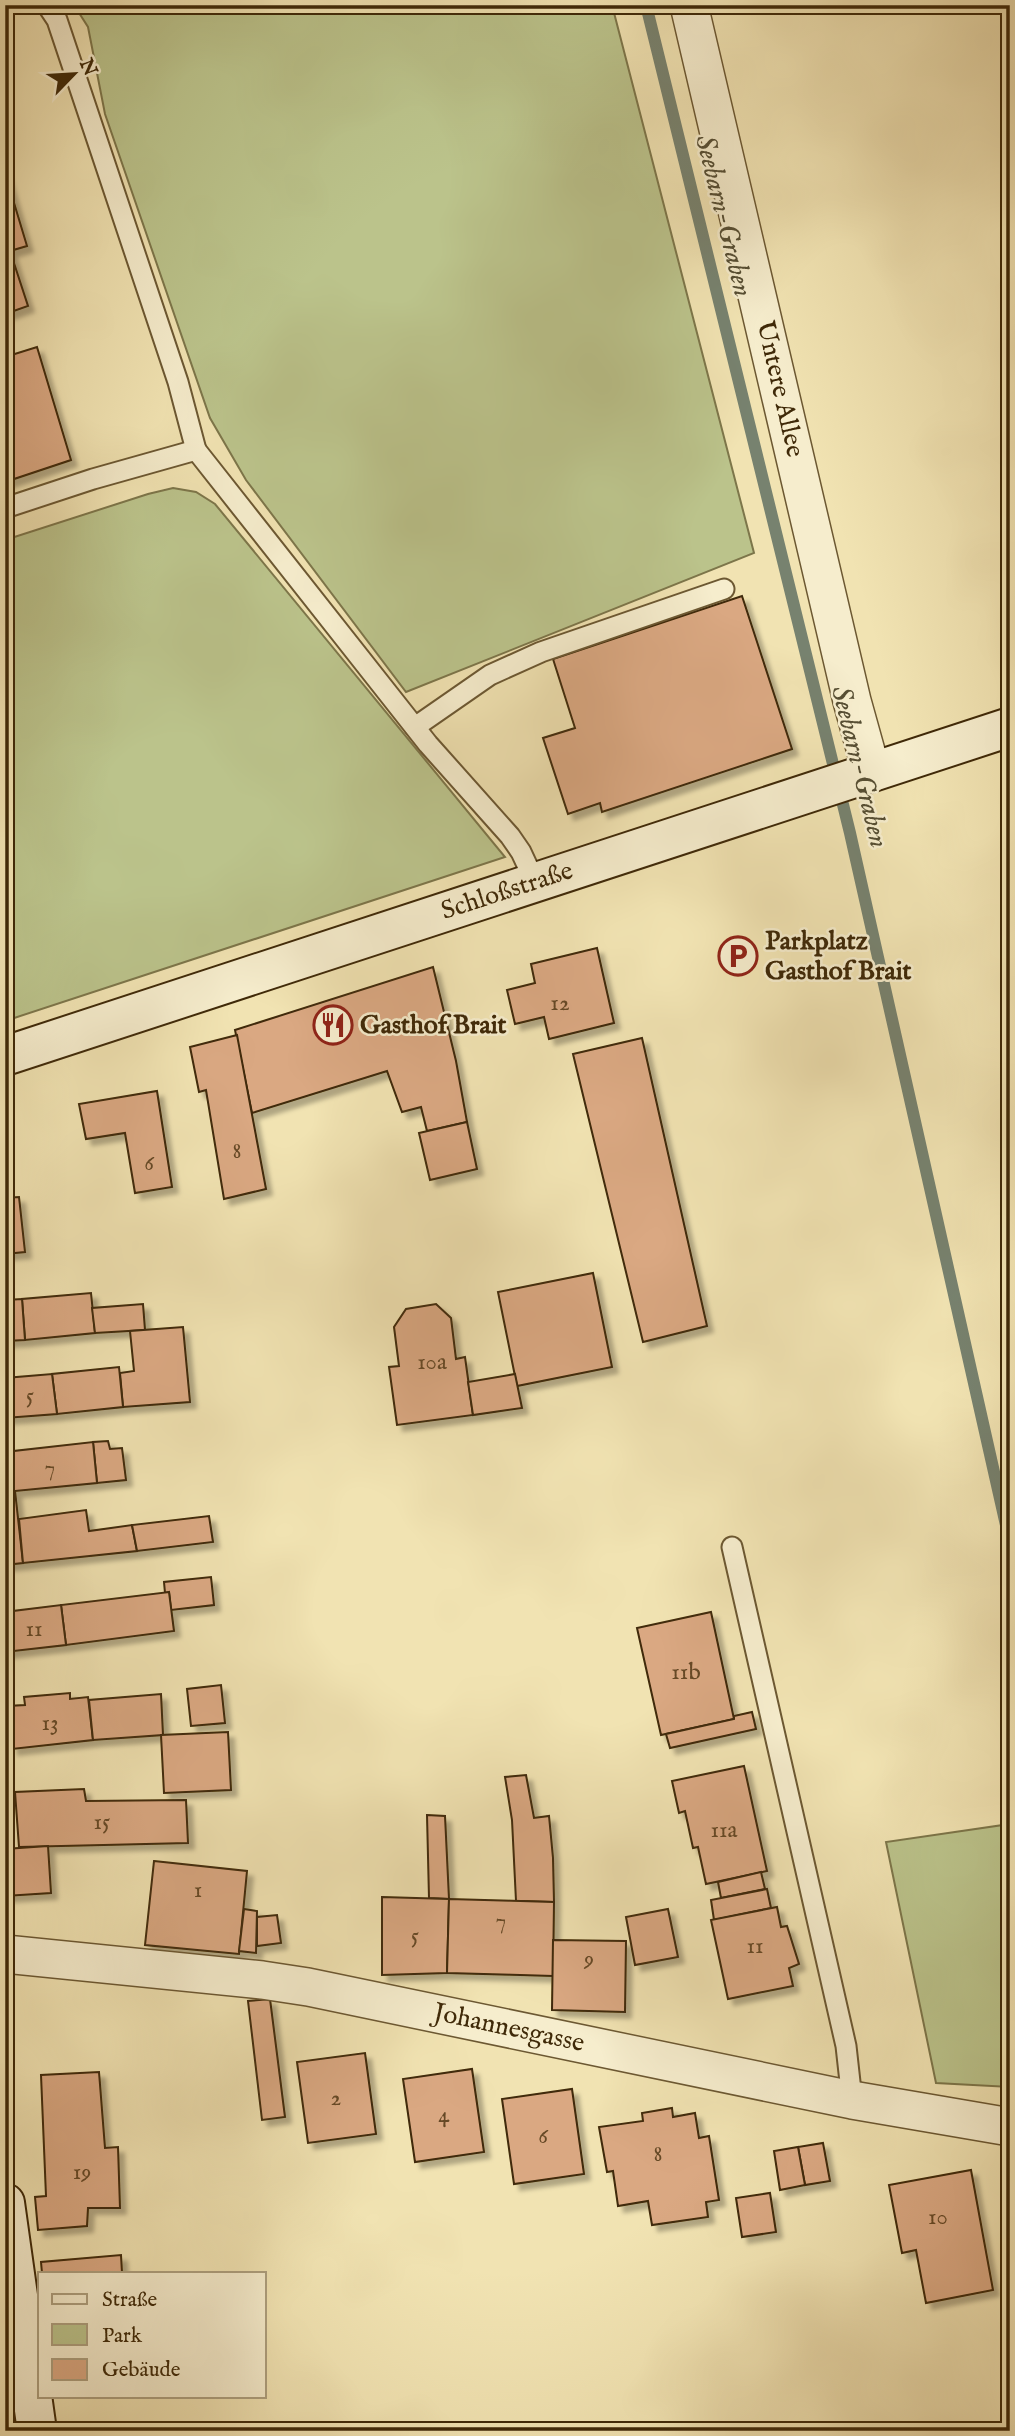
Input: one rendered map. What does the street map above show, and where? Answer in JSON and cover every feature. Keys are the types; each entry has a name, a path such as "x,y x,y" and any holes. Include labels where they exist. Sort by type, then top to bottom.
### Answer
{"main road":[{"name":"Schloßstraße","path":"5,1056 1010,727"},
{"path":"5,2203 37,2431"}],"street":[{"name":"Untere Allee","path":"689,5 852,701 847,781"},
{"name":"Johannesgasse","path":"5,1954 307,1987 852,2100 1010,2127"}],"lane":[{"path":"47,5 57,20 178,382 196,450 415,727 510,836 535,881"},
{"path":"5,508 93,479 196,450"},
{"path":"415,727 490,675 541,652 724,589"},
{"path":"732,1547 838,2007 850,2071 852,2100"}],"green space":[{"path":"74,5 612,5 754,553 406,692 246,480 210,418 105,114 88,27"},
{"path":"173,488 196,492 215,504 505,857 5,1021 5,657 8,655 5,647 5,540"},
{"path":"1010,1824 1010,2087 936,2083 886,1842"}],"building":[{"path":"5,173 27,246 10,251 28,306 5,314"},
{"path":"37,347 71,460 5,482 5,357"},
{"path":"742,596 792,749 602,812 600,803 568,814 543,738 575,728 553,659"},
{"path":"597,948 614,1023 549,1039 544,1017 515,1024 507,990 535,983 531,964"},
{"path":"433,967 456,1061 467,1122 427,1131 421,1107 402,1112 387,1071 252,1113 235,1030"},
{"path":"237,1035 266,1189 224,1199 206,1090 199,1092 190,1047"},
{"path":"642,1038 707,1326 643,1342 573,1054"},
{"path":"157,1091 172,1187 135,1193 125,1133 86,1139 79,1104"},
{"path":"467,1122 477,1169 430,1180 419,1133"},
{"path":"19,1197 25,1252 5,1254 5,1198"},
{"path":"593,1273 612,1367 517,1386 498,1292"},
{"path":"91,1293 95,1333 25,1340 22,1299"},
{"path":"22,1299 25,1340 5,1341 5,1300"},
{"path":"143,1304 145,1330 95,1333 92,1308"},
{"path":"436,1304 451,1318 456,1359 465,1357 473,1415 397,1425 389,1367 399,1366 394,1327 406,1309"},
{"path":"183,1327 190,1402 123,1407 120,1373 134,1371 130,1331"},
{"path":"119,1367 123,1407 57,1414 52,1374"},
{"path":"52,1374 57,1414 5,1418 5,1378"},
{"path":"515,1374 522,1408 473,1415 468,1382"},
{"path":"108,1441 110,1449 122,1448 126,1480 97,1483 93,1442"},
{"path":"93,1442 97,1483 5,1492 5,1452"},
{"path":"15,1491 23,1563 5,1565 5,1492"},
{"path":"86,1510 89,1531 132,1525 137,1551 23,1563 19,1519"},
{"path":"209,1516 213,1542 137,1551 132,1525"},
{"path":"211,1577 214,1605 171,1610 169,1592 165,1593 164,1582"},
{"path":"169,1592 174,1631 66,1645 61,1605"},
{"path":"61,1605 66,1645 5,1652 5,1612"},
{"path":"711,1612 734,1719 661,1735 637,1628"},
{"path":"221,1685 225,1723 191,1726 187,1689"},
{"path":"70,1693 70,1699 88,1697 93,1740 12,1749 7,1706 25,1705 24,1697"},
{"path":"161,1694 163,1735 93,1740 89,1700"},
{"path":"752,1712 756,1729 670,1748 666,1734 734,1719 734,1716"},
{"path":"228,1732 231,1790 164,1793 161,1735"},
{"path":"744,1766 767,1871 706,1884 698,1847 693,1848 685,1811 679,1813 672,1781"},
{"path":"526,1775 534,1818 549,1816 554,1902 516,1901 512,1820 505,1777"},
{"path":"84,1789 86,1801 186,1800 188,1843 19,1847 15,1792"},
{"path":"427,1815 445,1816 449,1899 429,1898"},
{"path":"48,1846 51,1893 5,1896 5,1849"},
{"path":"154,1861 247,1871 239,1954 145,1945"},
{"path":"761,1872 765,1889 721,1898 718,1882"},
{"path":"767,1889 771,1908 714,1920 711,1900"},
{"path":"382,1897 449,1899 447,1973 382,1975"},
{"path":"449,1899 554,1902 553,1976 447,1973"},
{"path":"777,1907 781,1927 787,1926 799,1964 789,1968 793,1986 728,1999 711,1920"},
{"path":"244,1909 257,1911 256,1953 239,1951"},
{"path":"668,1909 678,1957 635,1965 626,1917"},
{"path":"277,1915 281,1943 257,1946 257,1917"},
{"path":"553,1940 626,1941 625,2012 552,2010"},
{"path":"270,1999 285,2117 262,2120 248,2001"},
{"path":"365,2053 376,2134 308,2143 297,2062"},
{"path":"472,2069 484,2152 415,2162 403,2079"},
{"path":"99,2072 105,2148 118,2147 120,2208 88,2208 87,2226 38,2230 35,2197 46,2196 41,2075"},
{"path":"572,2089 584,2174 514,2184 502,2099"},
{"path":"672,2108 673,2117 695,2113 699,2138 709,2136 719,2200 706,2202 708,2217 652,2225 648,2201 618,2206 613,2171 607,2172 599,2127 643,2121 642,2113"},
{"path":"823,2143 830,2181 805,2185 798,2147"},
{"path":"798,2147 805,2185 780,2190 774,2151"},
{"path":"971,2170 993,2290 926,2303 916,2250 902,2253 889,2185"},
{"path":"770,2193 776,2232 742,2237 736,2198"},
{"path":"121,2255 122,2272 42,2272 41,2262"}],"waterway":[{"name":"Seebarn-Graben","path":"646,5 850,833 1010,1543"}],"place":[{"name":"Parkplatz Gasthof Brait","path":"738,956"},
{"name":"Gasthof Brait","path":"333,1025"}]}
